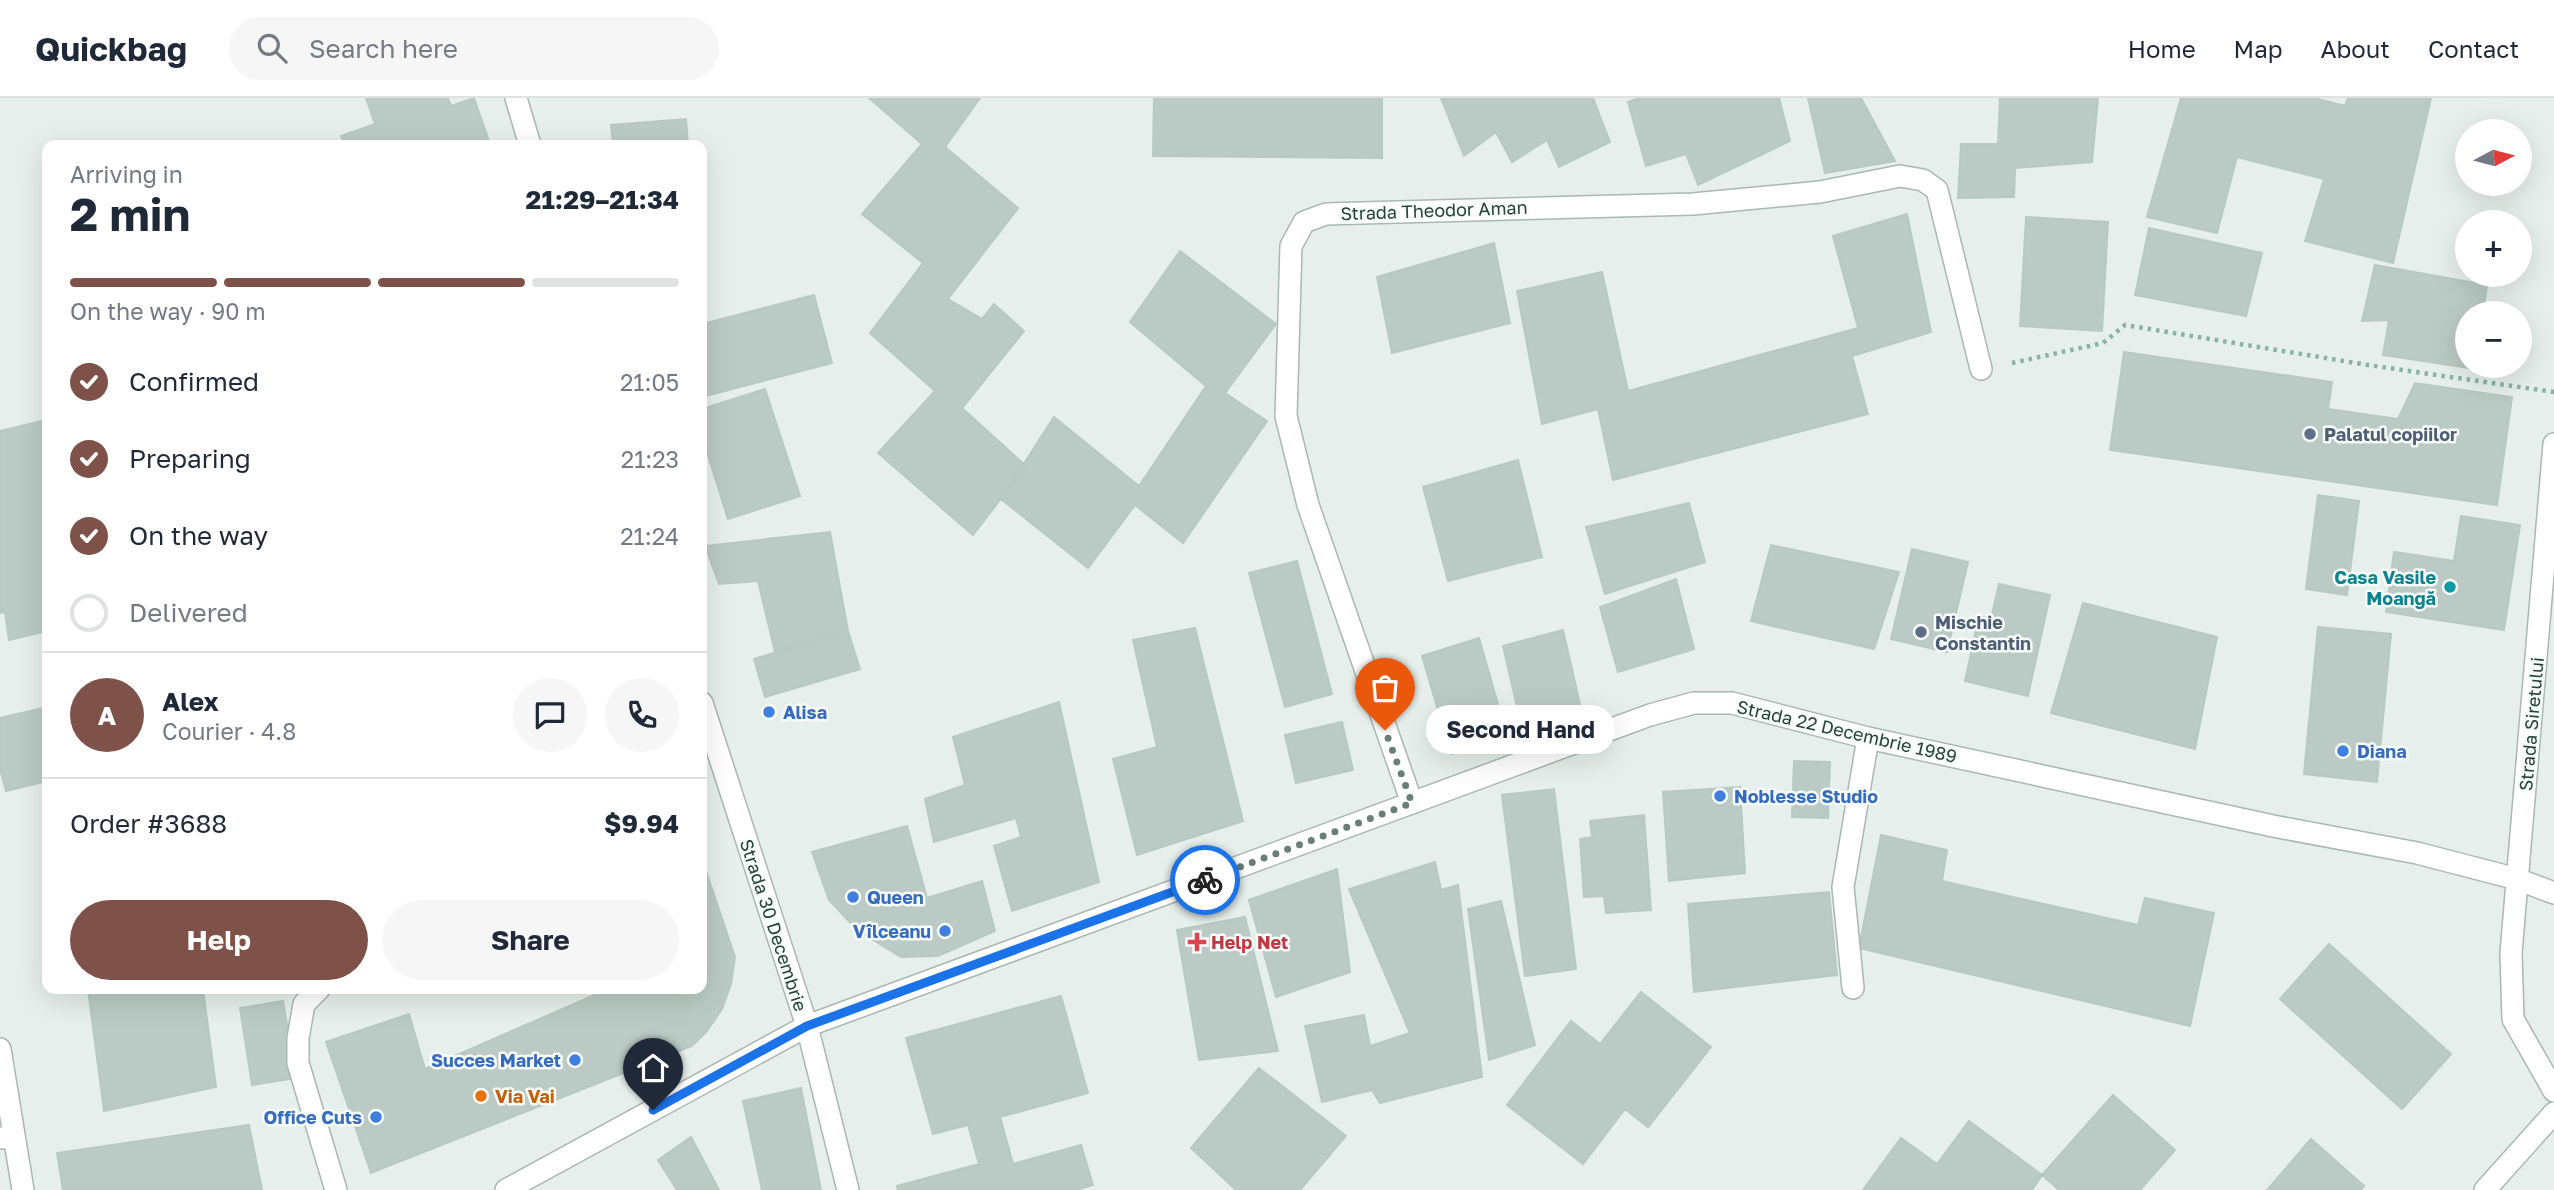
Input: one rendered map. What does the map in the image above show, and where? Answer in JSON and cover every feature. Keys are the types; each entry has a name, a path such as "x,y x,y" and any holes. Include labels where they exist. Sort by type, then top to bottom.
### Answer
{"street":[{"path":"516,98 529,140"},
{"name":"Strada Theodor Aman","path":"1412,803 1308,505 1286,416 1291,246 1304,222 1326,214 1693,204 1820,192 1900,176 1923,180 1937,190 1981,369"},
{"name":"Strada Siretului","path":"2517,879 2554,444"},
{"name":"Strada 22 Decembrie 1989","path":"506,1190 807,1026 1650,715 1694,703 1732,703 1868,738 2259,823 2417,853 2517,879 2554,892"},
{"name":"Strada 30 Decembrie","path":"707,718 807,1026 848,1190"},
{"path":"1853,988 1843,887 1868,738"},
{"path":"2517,879 2511,953 2512,1020 2554,1091"},
{"path":"314,994 304,1004 298,1038 298,1063 336,1190"},
{"path":"0,1049 7,1137 23,1190"},
{"path":"2485,1190 2554,1113"}],"path":[{"path":"1981,369 2104,343 2125,325 2554,392"}],"building":[{"path":"366,98 448,98 451,106 474,98 489,140 343,140 341,136 375,124"},
{"path":"869,98 980,98 945,147 1018,208 948,299 982,319 994,304 1024,331 962,408 1026,466 973,535 878,453 935,391 870,333 923,263 862,214 922,144"},
{"path":"1154,98 1382,98 1382,158 1153,156"},
{"path":"1441,98 1593,98 1610,142 1559,167 1547,140 1512,162 1496,132 1464,156"},
{"path":"1639,98 1779,98 1790,141 1698,185 1686,154 1646,166 1628,102"},
{"path":"1808,98 1861,98 1895,161 1825,173"},
{"path":"2000,98 2098,98 2092,162 2015,168 2014,197 1958,198 1961,144 1998,144"},
{"path":"2181,98 2314,98 2345,106 2348,98 2431,98 2393,263 2305,241 2324,179 2237,157 2217,233 2147,217"},
{"path":"686,119 688,140 612,140 611,125"},
{"path":"1907,214 1931,332 1852,356 1868,414 1613,480 1598,409 1542,424 1517,291 1602,272 1628,391 1858,328 1833,236"},
{"path":"2026,217 2108,222 2102,331 2020,326"},
{"path":"2149,228 2262,253 2246,316 2135,295"},
{"path":"1494,243 1510,323 1392,353 1377,277"},
{"path":"1180,251 1276,324 1225,393 1267,421 1183,543 1135,505 1088,568 1001,499 1054,417 1139,486 1206,386 1130,322"},
{"path":"2375,265 2455,279 2455,287 2487,287 2485,301 2455,301 2455,366 2383,355 2389,320 2362,321"},
{"path":"814,295 832,363 707,396 707,323"},
{"name":"Palatul copiilor","path":"2124,352 2332,382 2328,409 2398,419 2415,383 2512,397 2497,505 2110,450"},
{"path":"765,389 800,496 728,519 707,452 707,407"},
{"path":"42,421 42,632 9,640 5,612 0,613 0,431"},
{"path":"1518,460 1542,557 1448,581 1423,487"},
{"path":"2318,495 2359,501 2347,595 2306,589"},
{"path":"1689,503 1705,562 1605,594 1586,527"},
{"name":"Casa Vasile Moangă","path":"2461,516 2520,525 2504,630 2386,612 2394,552 2454,561"},
{"path":"830,532 848,631 775,652 758,581 719,584 707,546"},
{"path":"1771,545 1899,572 1874,649 1751,621"},
{"path":"1912,549 1968,562 1947,652 1891,639"},
{"path":"1297,561 1332,694 1285,707 1249,573"},
{"path":"1676,579 1694,649 1618,672 1600,607"},
{"path":"1999,584 2050,595 2028,696 1965,681 1979,616 1991,619"},
{"path":"2083,603 2217,637 2195,749 2051,713"},
{"path":"2318,627 2391,634 2377,782 2304,774"},
{"path":"1195,628 1243,821 1137,855 1113,759 1157,747 1133,640"},
{"path":"1563,630 1582,713 1523,733 1503,646"},
{"path":"848,631 860,669 765,697 754,659"},
{"path":"1479,638 1508,739 1451,754 1422,656"},
{"path":"1059,702 1099,882 1012,911 994,846 1021,837 1016,818 934,842 925,799 965,785 953,737"},
{"path":"42,708 42,782 6,791 0,769 0,718"},
{"path":"1342,722 1353,770 1296,783 1285,735"},
{"path":"1794,761 1830,762 1828,818 1792,817"},
{"path":"1740,787 1745,873 1669,881 1663,792"},
{"path":"1554,789 1576,969 1525,976 1502,795"},
{"path":"1644,815 1651,910 1606,913 1604,896 1584,897 1580,839 1592,837 1590,821"},
{"path":"907,826 927,898 982,881 995,931 938,956 901,957 857,930 829,900 812,852"},
{"path":"1881,835 1947,850 1942,881 2138,925 2145,898 2214,913 2190,1026 1859,948"},
{"path":"1435,862 1441,890 1458,885 1482,1077 1380,1103 1372,1090 1322,1102 1305,1026 1364,1015 1370,1046 1410,1033 1349,889"},
{"path":"1337,869 1350,972 1276,997 1249,900"},
{"path":"707,874 735,957 731,984 722,1009 707,1031 692,1046 371,1173 326,1042 409,1014 425,1069 597,994 707,994"},
{"path":"1829,892 1837,975 1694,992 1688,904"},
{"path":"1501,901 1535,1045 1489,1060 1468,909"},
{"path":"1245,917 1278,1051 1199,1060 1177,930"},
{"path":"2329,944 2451,1054 2402,1109 2280,999"},
{"path":"1641,992 1711,1047 1648,1127 1625,1109 1583,1164 1507,1105 1571,1021 1600,1044"},
{"path":"89,994 204,994 216,1087 104,1111"},
{"path":"1061,996 1088,1093 1000,1117 1013,1164 1081,1145 1093,1185 1076,1190 898,1190 897,1186 979,1164 968,1125 933,1134 906,1038"},
{"path":"283,1001 296,1078 252,1085 240,1008"},
{"path":"1259,1068 1346,1136 1300,1190 1236,1190 1191,1148"},
{"path":"801,1088 821,1190 762,1190 743,1101"},
{"path":"2113,1095 2175,1150 2140,1190 2059,1190 2042,1175"},
{"path":"1969,1121 2042,1175 2032,1190 1863,1190 1901,1138 1937,1164"},
{"path":"249,1125 262,1190 63,1190 57,1153"},
{"path":"691,1137 719,1190 677,1190 658,1160"},
{"path":"2311,1139 2364,1186 2361,1190 2267,1190"}],"way so far":[{"path":"1205,880 1412,803 1385,730"}],"place":[{"name":"Palatul copiilor","path":"2310,434"},
{"name":"Casa Vasile Moangă","path":"2450,587"},
{"name":"Mischie Constantin","path":"1921,632"},
{"name":"Alisa","path":"769,712"},
{"name":"Second Hand","path":"1385,730"},
{"name":"Diana","path":"2343,751"},
{"name":"Noblesse Studio","path":"1720,796"},
{"name":"Queen","path":"853,897"},
{"name":"Vîlceanu","path":"945,931"},
{"name":"Help Net","path":"1197,942"},
{"name":"Succes Market","path":"575,1060"},
{"name":"Via Vai","path":"481,1096"},
{"name":"Office Cuts","path":"376,1117"}],"route":[{"path":"653,1110 807,1026 1205,880"}]}
